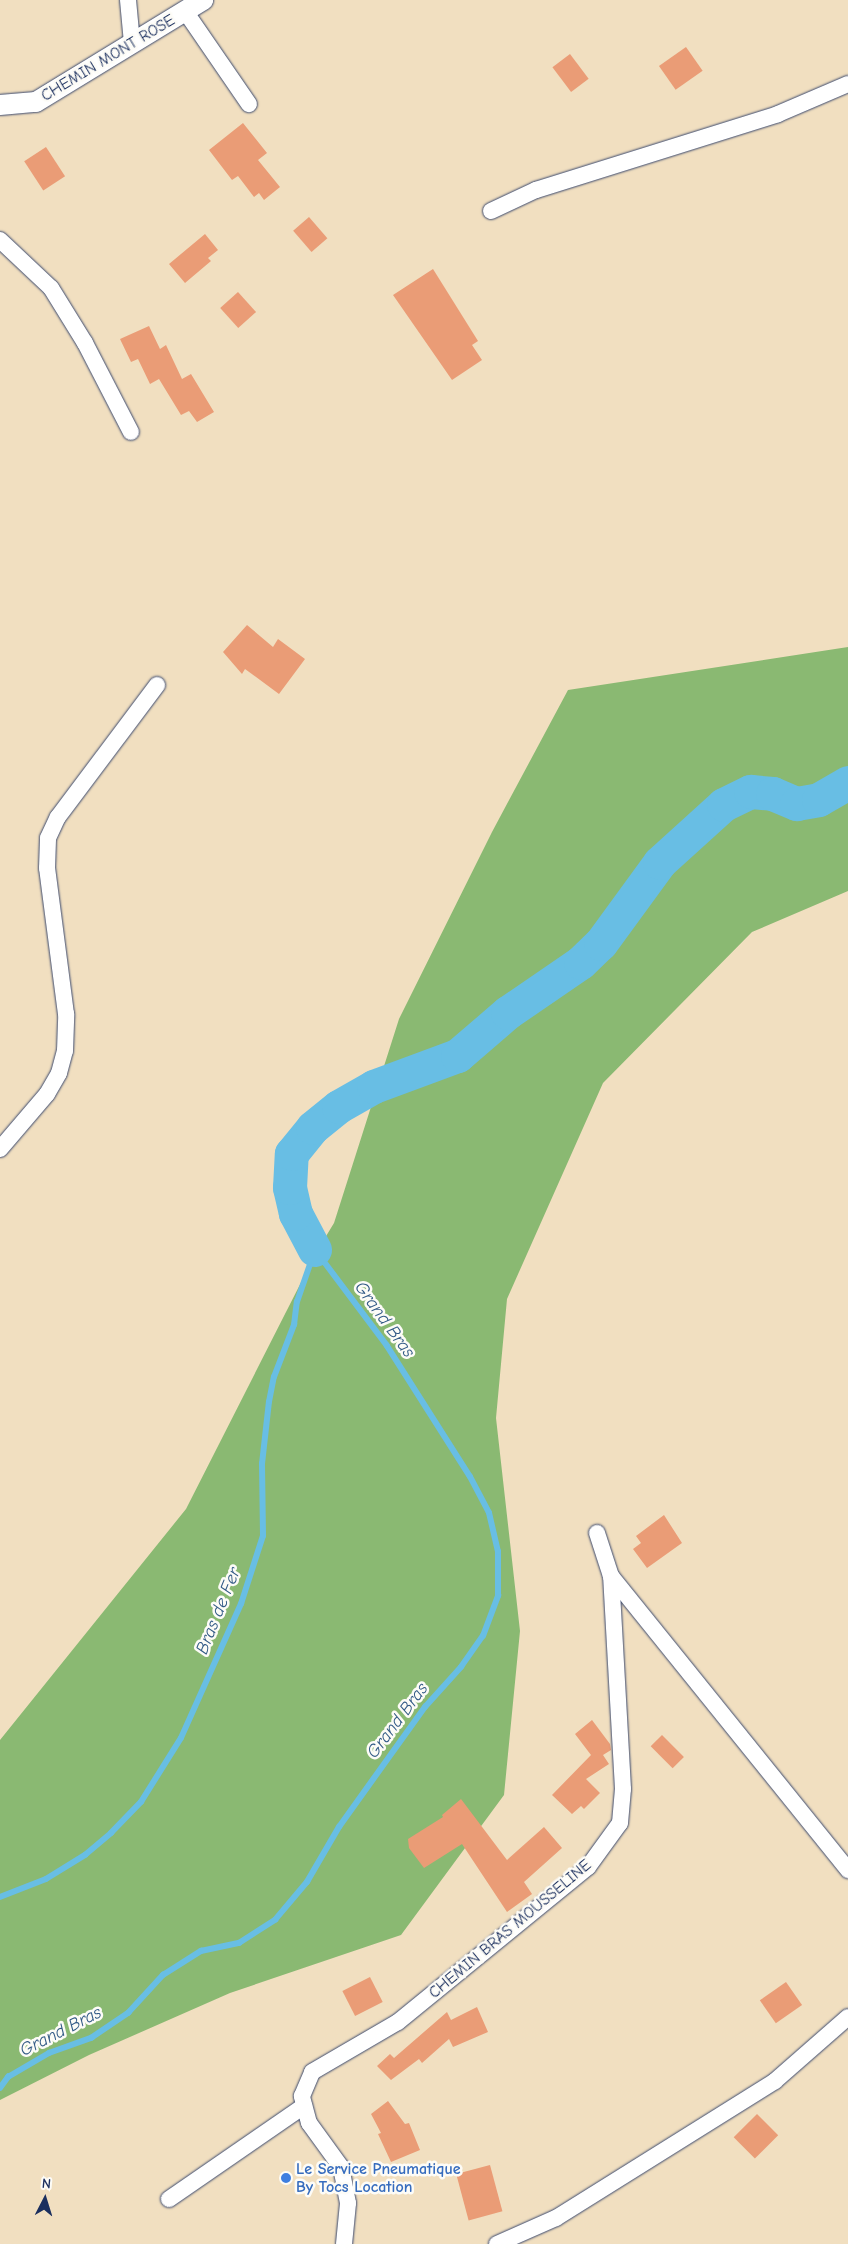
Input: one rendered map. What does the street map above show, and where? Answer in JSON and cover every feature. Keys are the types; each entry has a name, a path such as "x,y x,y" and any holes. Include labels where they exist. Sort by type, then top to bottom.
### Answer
{"street":[{"path":"128,0 132,43"},
{"name":"CHEMIN MONT ROSE","path":"0,105 36,102 203,0"},
{"name":"CHEMIN MONT ROSE","path":"185,11 249,104"},
{"path":"491,211 536,190 778,114 848,84"},
{"path":"0,240 51,288 67,311 131,432"},
{"path":"0,1149 47,1094 59,1073 65,1051 66,1014 47,868 48,838 58,817 157,685"},
{"path":"597,1533 611,1576 848,1870"},
{"name":"CHEMIN BRAS MOUSSELINE","path":"304,2106 302,2096 312,2072 398,2022 588,1867 620,1823 623,1789 611,1576"},
{"path":"497,2244 556,2218 775,2081 848,2017"},
{"path":"169,2199 304,2106 309,2123 341,2167 348,2203 344,2244"}],"green space":[{"path":"848,647 848,891 752,932 603,1083 507,1299 496,1418 520,1631 504,1795 401,1935 230,1993 89,2055 0,2100 0,1740 186,1509 317,1251 334,1223 399,1019 492,832 568,690"}],"building":[{"path":"686,47 703,71 676,90 659,66"},
{"path":"570,54 589,79 571,92 552,67"},
{"path":"243,123 267,153 258,160 280,187 264,200 259,193 254,197 238,176 232,180 209,150"},
{"path":"46,147 65,176 43,191 24,161"},
{"path":"309,217 327,238 312,252 293,231"},
{"path":"205,234 218,250 208,258 211,261 185,283 169,264"},
{"path":"433,269 478,341 472,345 482,360 452,380 393,295"},
{"path":"238,292 256,312 238,328 220,308"},
{"path":"149,326 160,349 166,345 182,379 191,374 214,412 197,422 189,411 181,415 159,379 150,384 138,359 131,362 120,339"},
{"path":"247,625 273,647 278,639 305,659 279,694 245,669 242,674 223,652"},
{"path":"664,1515 682,1543 647,1568 633,1549 641,1543 636,1536"},
{"path":"592,1720 610,1744 611,1750 603,1755 609,1764 586,1779 600,1793 584,1809 581,1806 572,1814 552,1795 591,1755 575,1734"},
{"path":"662,1735 684,1757 673,1768 651,1746"},
{"path":"461,1799 507,1860 544,1827 562,1848 524,1882 532,1894 507,1912 462,1844 424,1868 409,1848 408,1839 443,1817 442,1815"},
{"path":"370,1977 383,2002 355,2016 342,1991"},
{"path":"786,1982 802,2005 776,2023 760,2000"},
{"path":"477,2007 488,2032 453,2047 449,2039 422,2063 419,2059 391,2080 377,2066 390,2054 394,2058 447,2012 451,2020"},
{"path":"388,2101 405,2124 409,2123 420,2150 391,2162 378,2134 381,2133 371,2114"},
{"path":"757,2114 778,2135 755,2159 734,2137"},
{"path":"490,2165 502,2211 469,2220 456,2174"}],"waterway":[{"path":"315,1250 296,1214 290,1188 292,1154 313,1128 339,1107 374,1087 458,1056 508,1013 581,963 601,944 660,863 724,805 751,792 773,794 797,804 819,800 848,783"},
{"name":"Bras de Fer","path":"0,1897 46,1879 85,1855 111,1833 141,1802 181,1738 241,1604 263,1536 262,1464 269,1402 274,1377 294,1325 297,1302 315,1250"},
{"name":"Grand Bras","path":"0,2088 8,2077 49,2053 91,2038 128,2013 163,1975 201,1951 239,1943 275,1920 307,1882 339,1827 425,1707 461,1667 483,1636 498,1596 498,1552 489,1513 470,1477 387,1346 315,1250"}],"place":[{"name":"Le Service Pneumatique By Tocs Location","path":"286,2178"}]}
